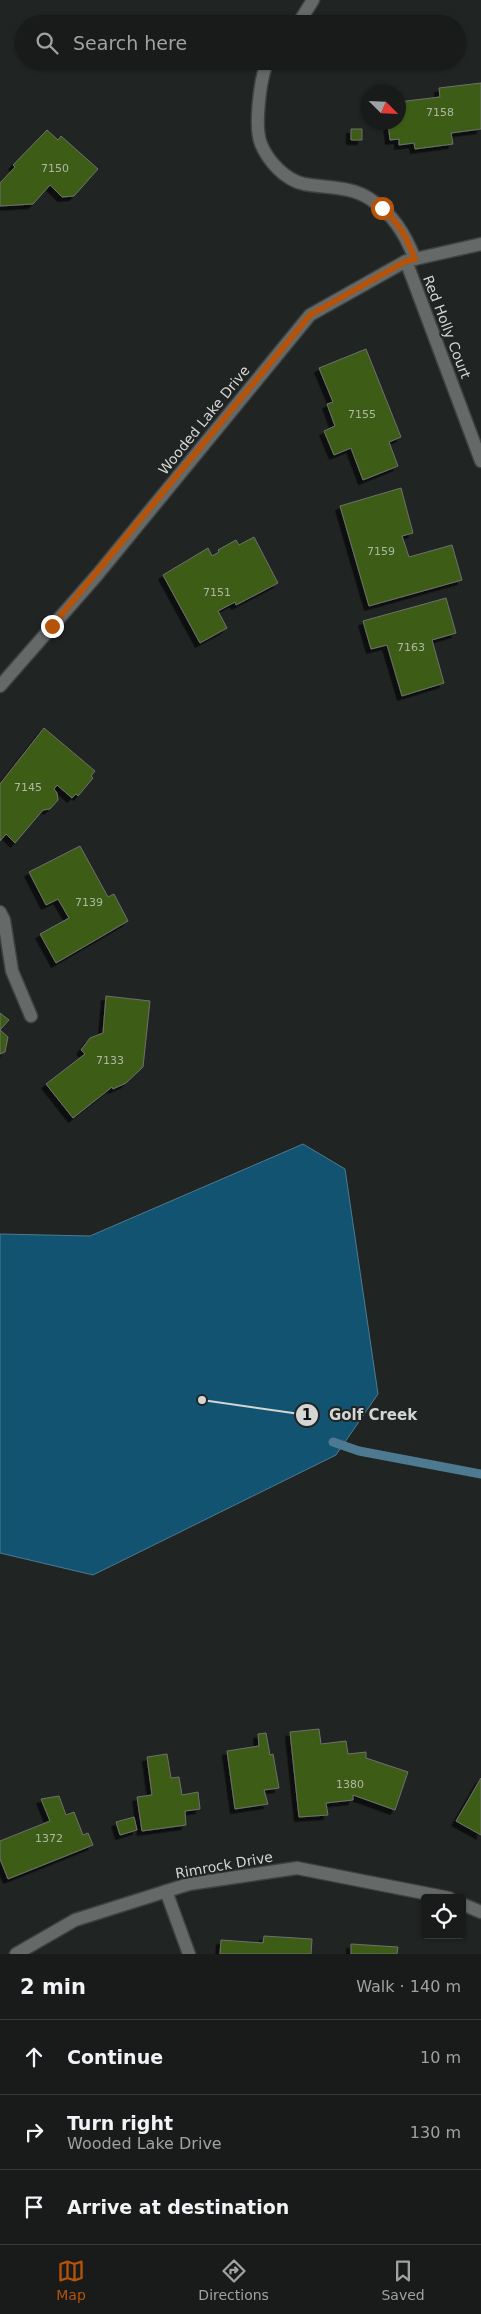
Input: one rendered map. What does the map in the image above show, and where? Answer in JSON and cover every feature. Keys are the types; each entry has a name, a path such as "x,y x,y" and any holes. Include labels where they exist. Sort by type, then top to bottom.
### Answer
{"street":[{"path":"304,15 314,0"},
{"name":"Red Holly Court","path":"264,70 259,95 260,142 275,167 302,184 342,188 369,198 394,219 406,236 410,260 481,461"},
{"name":"Wooded Lake Drive","path":"0,686 98,574 310,315 410,260 481,244"},
{"path":"0,912 4,920 12,971 31,1016"},
{"name":"Rimrock Drive","path":"16,1954 75,1920 166,1891 189,1884 297,1868 429,1894"},
{"path":"166,1891 189,1954"},
{"path":"466,1906 481,1912"}],"water":[{"path":"303,1144 345,1169 378,1394 336,1455 93,1575 0,1553 0,1234 90,1236"}],"building":[{"path":"481,83 481,129 451,133 453,144 415,149 414,143 399,145 399,139 390,140 389,130 406,130 406,101 440,97 439,88"},
{"path":"351,129 362,130 362,140 351,140"},
{"path":"47,130 58,140 61,136 98,169 74,196 62,197 50,185 33,204 0,206 0,183 15,167 13,165"},
{"path":"366,349 401,437 389,442 398,466 363,480 351,448 334,455 324,431 335,426 327,404 333,402 319,368"},
{"path":"401,488 413,533 402,536 409,557 452,545 462,580 369,606 340,506"},
{"path":"254,537 278,583 236,605 235,602 218,611 227,628 200,643 163,575 208,548 212,556 219,552 218,550 236,540 239,545"},
{"path":"446,598 456,633 432,640 444,683 402,696 387,645 371,649 363,621"},
{"path":"44,728 95,771 91,776 93,778 78,796 76,794 72,798 57,785 54,789 58,800 50,809 43,810 15,843 6,834 0,841 0,784"},
{"path":"80,846 108,897 114,894 128,921 56,963 40,934 69,918 58,899 46,905 29,872"},
{"path":"106,996 150,1001 143,1067 126,1083 113,1089 112,1087 73,1118 46,1084 85,1054 81,1050 90,1038 103,1033"},
{"path":"0,1013 9,1020 0,1030"},
{"path":"0,1030 8,1037 5,1052 0,1054"},
{"path":"319,1729 321,1744 346,1741 348,1754 366,1752 366,1758 408,1772 395,1810 353,1795 353,1800 326,1803 328,1815 299,1817 290,1732"},
{"path":"266,1733 270,1755 273,1754 279,1788 264,1790 268,1804 235,1809 227,1751 259,1746 258,1734"},
{"path":"167,1754 171,1778 179,1777 182,1795 198,1792 200,1809 185,1811 186,1825 142,1831 137,1797 152,1795 147,1757"},
{"path":"481,1778 481,1835 456,1821"},
{"path":"59,1796 66,1815 74,1812 83,1835 88,1833 93,1845 8,1879 0,1859 0,1841 50,1821 41,1799"},
{"path":"134,1817 137,1830 120,1835 116,1822"},
{"path":"264,1936 312,1939 311,1954 220,1954 221,1940 263,1943"},
{"path":"351,1944 398,1947 397,1954 351,1954"}],"waterway":[{"path":"333,1442 359,1451 481,1474"}],"place":[{"name":"Golf Creek","path":"202,1400"}],"route":[{"path":"52,626 98,574 310,315 406,261 415,259 406,236 394,219 382,208"}]}
